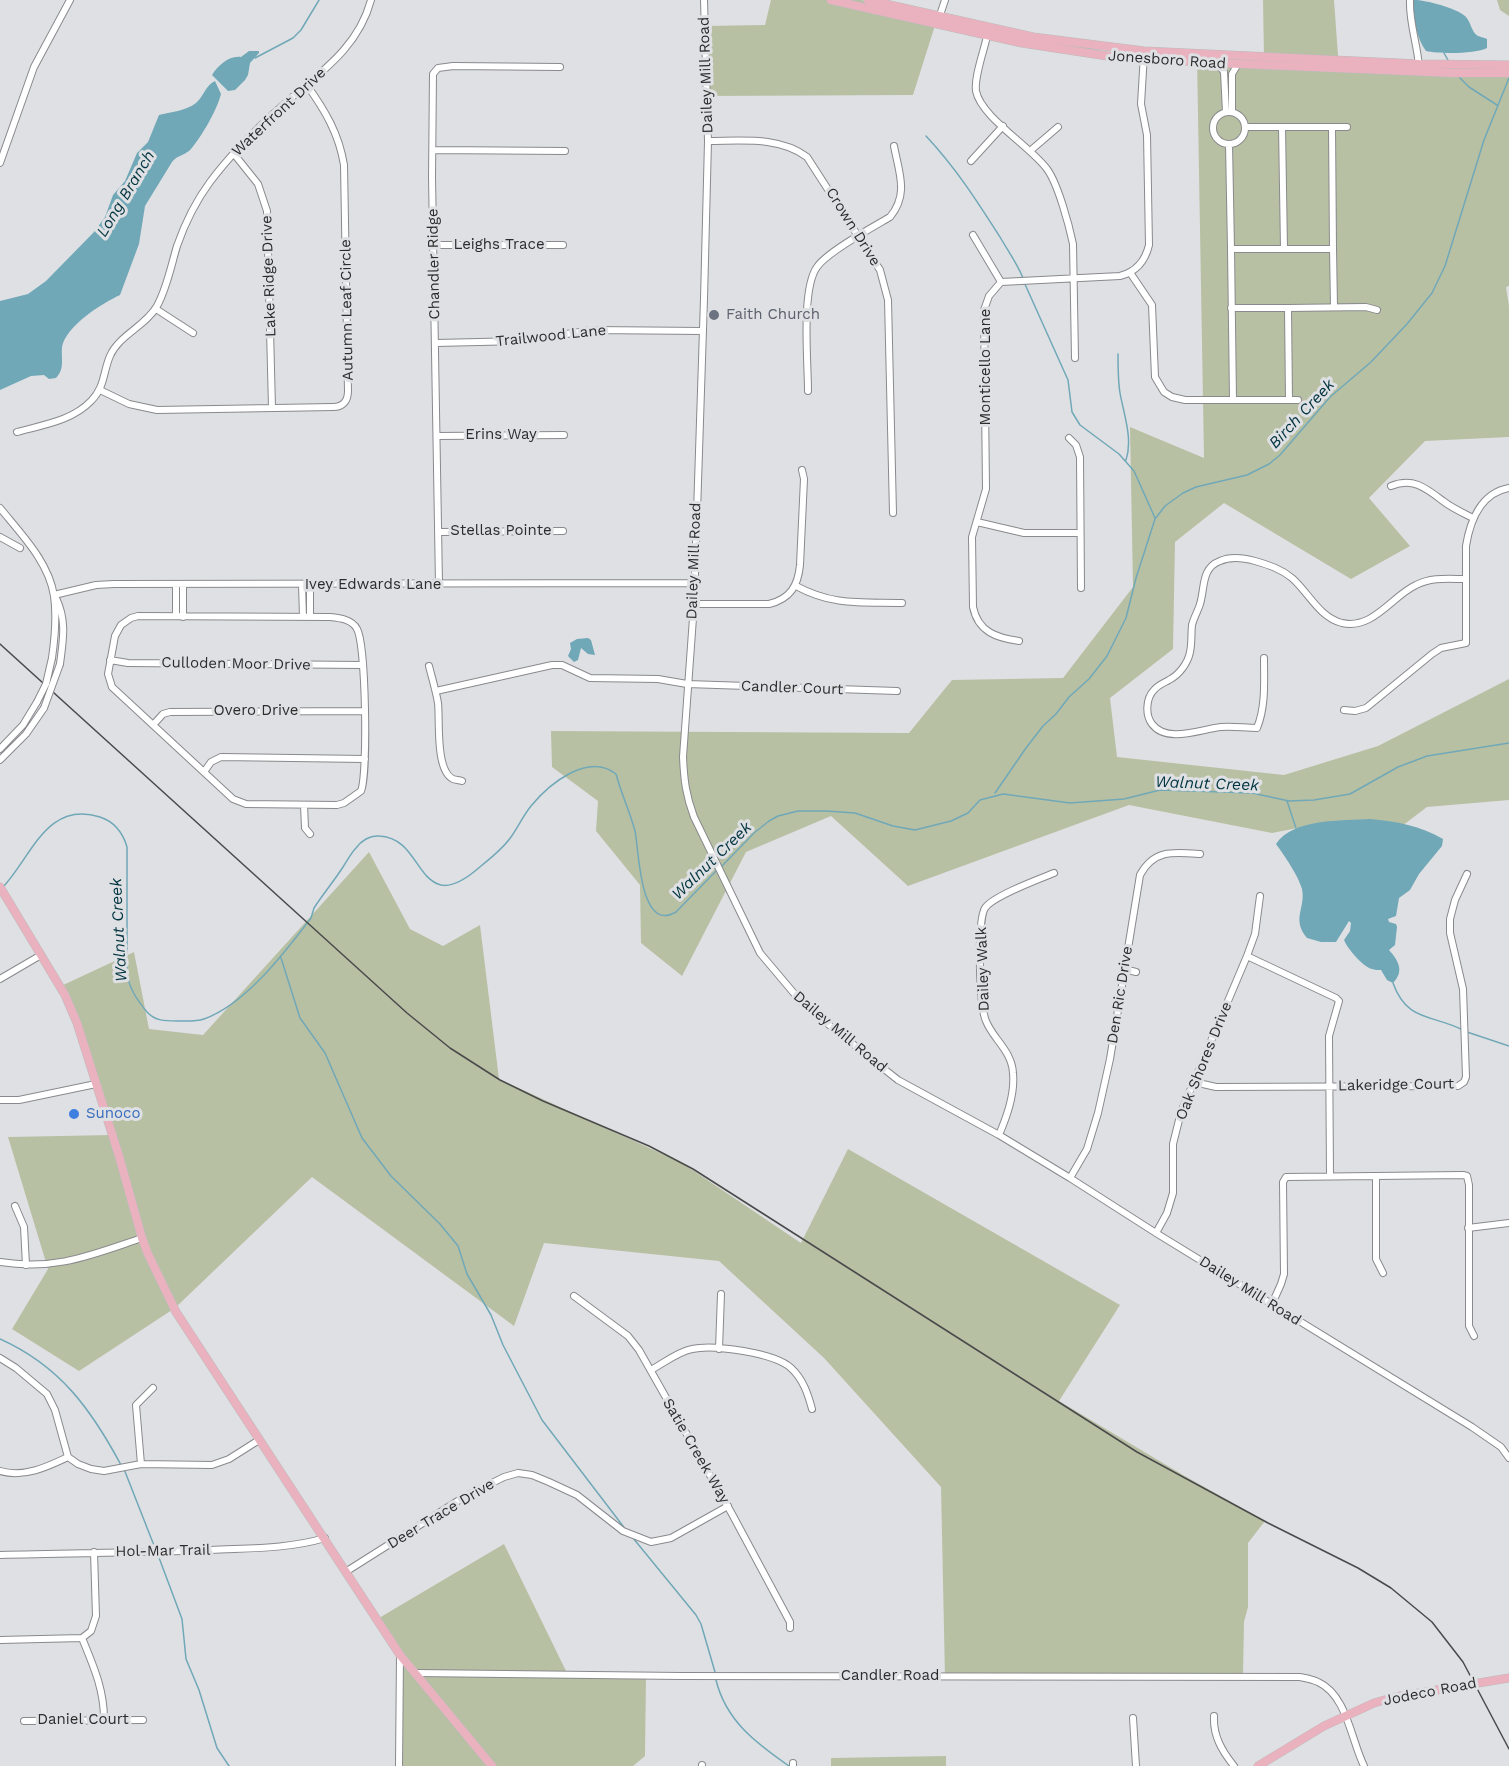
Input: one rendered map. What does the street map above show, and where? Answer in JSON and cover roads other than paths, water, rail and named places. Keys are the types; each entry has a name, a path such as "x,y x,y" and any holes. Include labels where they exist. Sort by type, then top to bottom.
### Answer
{"main road":[{"name":"Jonesboro Road","path":"831,0 938,21 1144,55 1509,73"},
{"name":"Jonesboro Road","path":"868,0 987,36 1043,47 1238,64 1419,68 1509,65"},
{"path":"0,886 65,995 77,1023 142,1238 176,1312 400,1655 492,1766"},
{"name":"Jodeco Road","path":"1258,1766 1305,1736 1345,1716 1395,1697 1508,1677"}],"street":[{"path":"0,163 34,67 70,0"},
{"name":"Waterfront Drive","path":"17,432 67,417 81,410 93,400 104,381 110,355 156,309 191,212 210,182 264,122 342,54 362,26 371,0"},
{"name":"Dailey Mill Road","path":"704,0 708,141 703,331 694,604 683,757 686,794 694,817 760,953 803,1004 898,1080 999,1135 1070,1178 1472,1427 1501,1447 1509,1458"},
{"path":"938,21 945,0"},
{"path":"1410,0 1410,22 1416,42 1419,68"},
{"path":"987,36 976,84 981,104 1030,151 1050,174 1070,229 1073,244 1075,358"},
{"path":"973,235 1001,282 1106,278 1131,274 1147,254 1149,245 1147,135 1141,104 1144,55"},
{"path":"1217,63 1224,72 1229,112"},
{"path":"1229,112 1232,74 1238,64"},
{"name":"Chandler Ridge","path":"439,584 432,150 432,85 435,70 453,66 560,67"},
{"name":"Autumn Leaf Circle","path":"100,390 129,404 157,410 337,407 344,403 348,394 344,165 339,143 328,116 306,84"},
{"path":"1229,112 1242,119 1245,127 1245,132 1239,141 1229,144 1219,141 1212,127 1216,117 1229,112"},
{"path":"971,161 1003,126"},
{"path":"1030,151 1058,127"},
{"path":"1245,127 1347,127"},
{"path":"1282,127 1284,249"},
{"path":"1332,127 1334,307"},
{"name":"Crown Drive","path":"708,141 761,142 786,145 797,149 814,166 880,270 888,300 893,513"},
{"path":"1229,144 1233,400"},
{"path":"808,391 808,305 811,278 823,260 890,217 900,202 902,187 894,146"},
{"path":"432,150 565,151"},
{"name":"Lake Ridge Drive","path":"234,154 258,184 267,211 272,408"},
{"name":"Leighs Trace","path":"434,245 563,244"},
{"path":"1231,249 1333,249"},
{"path":"1131,274 1152,305 1155,377 1164,392 1172,398 1185,400 1298,400"},
{"name":"Monticello Lane","path":"1001,282 989,296 984,310 986,489 972,537 973,607 975,616 986,631 1003,639 1019,641"},
{"path":"1231,308 1366,307 1377,310"},
{"path":"1288,308 1288,400"},
{"path":"156,309 193,333"},
{"name":"Trailwood Lane","path":"436,343 522,341 592,330 703,331"},
{"name":"Erins Way","path":"437,436 564,435"},
{"path":"1069,438 1076,445 1080,456 1081,588"},
{"path":"694,604 769,604 786,598 796,586 800,565 804,479 802,470"},
{"path":"1391,486 1398,483 1419,484 1458,511 1473,518"},
{"path":"1344,710 1355,711 1365,708 1441,648 1466,643 1466,546 1473,518 1495,492 1509,488"},
{"path":"0,508 44,566 62,611 64,623 60,664 44,708 26,734 0,760"},
{"path":"977,522 1024,533 1080,533"},
{"name":"Stellas Pointe","path":"438,532 563,531"},
{"path":"0,537 20,548"},
{"path":"1264,658 1264,697 1257,728 1223,727 1181,734 1158,730 1151,723 1148,715 1149,697 1154,690 1180,671 1186,661 1190,652 1192,626 1201,602 1204,579 1209,568 1218,561 1233,558 1247,559 1279,569 1291,578 1327,616 1351,624 1366,621 1414,585 1429,580 1465,579"},
{"name":"Ivey Edwards Lane","path":"54,595 96,585 693,583"},
{"path":"179,584 180,617"},
{"path":"302,585 306,617"},
{"path":"306,617 310,585"},
{"path":"796,586 829,600 902,603"},
{"path":"0,749 23,725 38,702 46,684 56,629 54,595"},
{"path":"138,616 180,617 306,617 345,619 356,623 362,644 363,665 364,759 361,791 336,805 241,803 112,687 108,676 110,660 115,636 125,621 138,616"},
{"name":"Culloden Moor Drive","path":"110,660 128,663 363,665"},
{"name":"Candler Court","path":"436,691 552,665 562,665 590,678 658,679 687,684 897,691"},
{"path":"429,666 436,691 439,748 444,767 452,779 462,781"},
{"name":"Overo Drive","path":"153,725 163,714 170,712 364,711"},
{"path":"204,772 211,762 221,757 364,759"},
{"path":"304,805 305,828 310,834"},
{"name":"Den Ric Drive","path":"1070,1178 1087,1149 1098,1113 1110,1059 1137,884 1145,866 1153,858 1163,854 1200,854"},
{"name":"Dailey Walk","path":"999,1135 1010,1103 1013,1072 1004,1048 986,1022 982,1008 980,967 982,919 985,907 994,899 1054,873"},
{"name":"Lakeridge Court","path":"1329,1086 1458,1086 1464,1082 1467,1077 1463,989 1450,933 1450,919 1455,900 1467,874"},
{"name":"Oak Shores Drive","path":"1156,1233 1167,1213 1173,1193 1173,1144 1181,1112 1247,956 1256,927 1260,896"},
{"path":"0,980 41,955"},
{"path":"1247,956 1339,1001 1329,1036 1330,1175"},
{"path":"1124,969 1136,972"},
{"path":"1194,1082 1216,1087 1329,1086"},
{"path":"0,1100 20,1100 96,1084"},
{"path":"1272,1304 1284,1274 1284,1179 1290,1176 1330,1175 1467,1176 1469,1185 1469,1326 1474,1336"},
{"path":"1376,1176 1376,1259 1383,1273"},
{"path":"15,1206 24,1227 26,1266"},
{"path":"1468,1228 1509,1224"},
{"path":"0,1262 26,1266 61,1263 142,1238"},
{"path":"719,1349 721,1294"},
{"name":"Satie Creek Way","path":"574,1296 628,1336 651,1370 728,1506 790,1622 790,1628"},
{"path":"651,1370 693,1348 719,1349 766,1357 791,1368 806,1388 812,1409"},
{"path":"0,1359 16,1368 47,1394 55,1410 68,1457 78,1464 104,1471 141,1464 212,1466 229,1459 259,1440"},
{"path":"141,1464 136,1405 153,1388"},
{"path":"0,1471 38,1470 68,1457"},
{"name":"Deer Trace Drive","path":"347,1571 464,1497 504,1477 518,1473 535,1476 577,1495 623,1530 651,1542 671,1538 728,1506"},
{"name":"Hol-Mar Trail","path":"0,1555 260,1548 325,1538"},
{"path":"0,1640 82,1638 91,1631 96,1616 94,1552"},
{"path":"82,1638 100,1683 104,1702 104,1719"},
{"path":"399,1766 400,1655"},
{"name":"Candler Road","path":"416,1673 1299,1677 1318,1682 1330,1690 1340,1704 1364,1766"},
{"path":"1214,1716 1213,1728 1216,1738 1234,1766"},
{"path":"1133,1718 1136,1766"},
{"name":"Daniel Court","path":"24,1721 142,1720"}],"water":[{"path":"1414,0 1441,5 1461,13 1467,18 1478,36 1487,39 1487,48 1457,53 1426,51 1416,27"},
{"path":"249,51 259,51 259,53 250,63 248,75 235,90 228,91 212,75 225,62 241,57"},
{"path":"215,81 221,94 209,123 191,149 172,162 145,206 139,244 120,295 94,310 70,331 62,347 62,367 56,378 49,379 44,375 31,376 0,390 0,301 28,294 46,281 94,232 105,217 113,195 125,181 137,153 148,142 159,115 192,106"},
{"path":"577,639 591,640 595,655 588,654 581,648 578,660 574,662 568,656 571,649 570,643"},
{"path":"1370,819 1408,825 1443,839 1442,846 1419,874 1410,890 1399,898 1396,916 1388,919 1397,927 1395,945 1389,950 1399,966 1399,974 1393,983 1387,980 1381,970 1364,965 1348,948 1344,940 1350,931 1349,921 1336,942 1321,942 1307,938 1302,931 1299,919 1302,889 1287,859 1276,844 1294,829 1306,825"}],"waterway":[{"name":"Long Branch","path":"255,58 293,38 301,30 319,0"},
{"path":"1444,53 1449,62"},
{"path":"1458,76 1469,87 1497,105"},
{"name":"Birch Creek","path":"995,793 1043,726 1089,679 1107,656 1126,618 1155,519 1165,506 1196,487 1247,475 1269,464 1280,455 1330,397 1371,362 1407,324 1432,293 1445,266 1484,140 1509,78"},
{"path":"926,136 947,160 974,198 1000,237 1023,278"},
{"path":"1024,282 1068,380 1072,412 1080,425 1119,454 1134,471 1155,518"},
{"path":"1118,354 1119,388 1129,444 1126,460"},
{"name":"Walnut Creek","path":"721,867 769,821 798,811 855,813 893,826 915,830 951,821 968,813 980,800 1003,794 1070,803 1124,799 1160,790 1252,793 1289,801 1314,800 1350,794 1398,767 1427,756 1509,743"},
{"name":"Walnut Creek","path":"3,887 42,834 67,816 82,814 100,817 110,822 121,833 127,847 127,971 131,988 143,1007 153,1017 164,1021 197,1021 220,1012 235,1002 264,976 311,918 317,903 352,852 363,841 376,836 391,838 408,851 432,881 441,885 452,884 468,876 489,860 511,837 531,806 558,780 582,769 605,768 616,774 635,831 643,886 648,901 655,911 664,916 676,912 717,870"},
{"path":"1287,801 1296,828"},
{"path":"281,958 300,1018 325,1053 362,1138 391,1176 440,1224 458,1246 467,1274 491,1315 503,1345 542,1420 626,1530"},
{"path":"1393,983 1405,1005 1413,1011 1463,1030"},
{"path":"1467,1032 1509,1046"},
{"path":"0,1339 40,1362 72,1391 98,1425 121,1465"},
{"path":"124,1469 155,1548"},
{"path":"633,1538 696,1615 701,1624 715,1672"},
{"path":"158,1555 182,1619 186,1659 199,1690 217,1748 229,1766"},
{"path":"716,1680 727,1708 744,1730 789,1766"}],"railway":[{"path":"0,644 407,1013 450,1048 500,1080 649,1146 693,1169 1137,1452 1268,1523 1358,1568 1391,1588 1432,1622 1463,1662 1509,1749"}],"place":[{"name":"Faith Church","path":"714,315"},
{"name":"Sunoco","path":"74,1114"}]}
